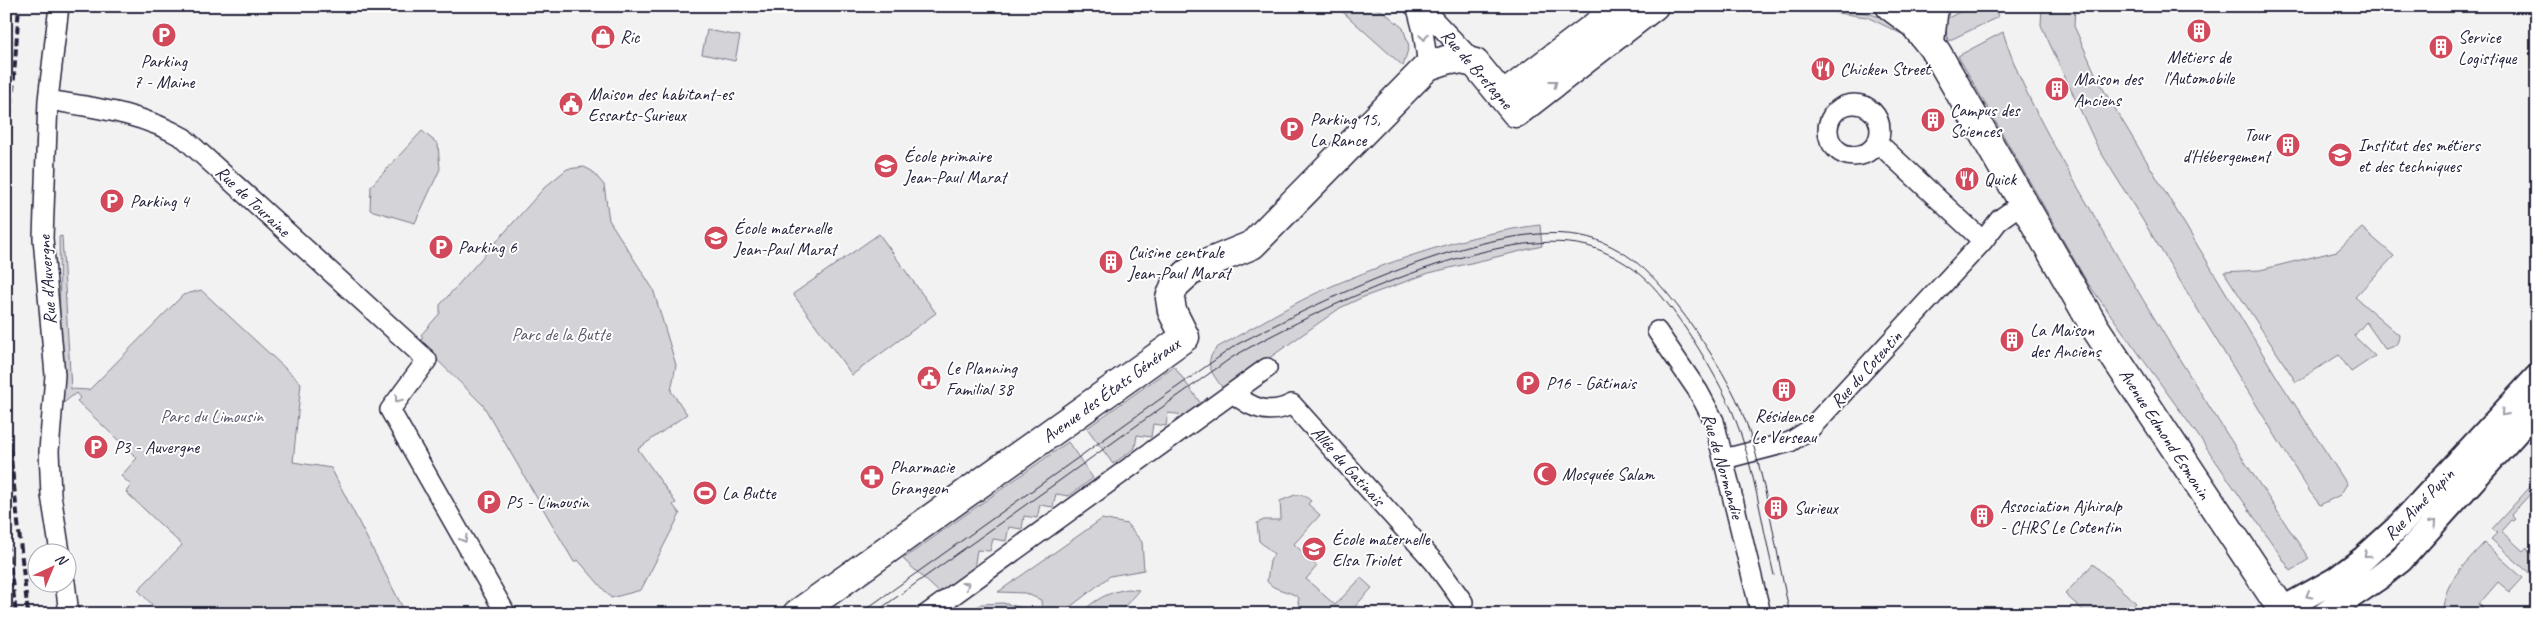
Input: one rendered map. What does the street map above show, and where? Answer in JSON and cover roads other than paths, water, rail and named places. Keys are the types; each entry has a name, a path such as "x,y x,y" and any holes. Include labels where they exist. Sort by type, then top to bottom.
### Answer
{"main road":[{"path":"1510,105 1622,6"},
{"path":"1510,105 1654,6"},
{"name":"Avenue Edmond Esmonin","path":"1890,6 1914,24 1930,42 1954,78 2094,326 2284,611"},
{"path":"1930,42 1934,6"},
{"name":"Avenue des États Généraux","path":"797,614 1185,337 1172,312 1170,298 1175,285 1188,273 1203,265 1252,245 1428,66 1452,58 1474,63"},
{"name":"Rue de Bretagne","path":"1474,63 1510,105"}],"street":[{"name":"Rue d'Auvergne","path":"59,6 48,100 43,238 55,375 49,451 50,478 59,542"},
{"name":"Rue de Bretagne","path":"1416,7 1432,18 1474,63"},
{"path":"1416,7 1423,31 1428,66"},
{"name":"Rue de Touraine","path":"48,100 131,114 164,126 184,138 427,360 390,410 506,614"},
{"path":"1877,142 1983,241"},
{"name":"Rue du Cotentin","path":"1724,459 1790,442 1809,430 1983,241 2000,219 2024,202"},
{"name":"Rue de Normandie","path":"1657,331 1698,390 1714,421 1760,614"},
{"path":"927,614 1267,368"},
{"name":"Rue Aimé Pupin","path":"2284,611 2335,580 2383,541 2537,377"},
{"name":"Allée du Gatinais","path":"1233,393 1244,402 1258,409 1271,411 1282,409 1292,404 1435,563 1463,602"},
{"name":"Rue Aimé Pupin","path":"2325,614 2349,599 2401,560 2537,409"},
{"path":"67,592 70,614"}],"tram line":[{"path":"859,614 1236,345 1314,306 1414,264 1465,248 1514,237 1559,234 1597,240 1639,264 1671,298 1715,360 1742,411 1754,447 1766,494 1790,614"},
{"path":"873,614 1231,358 1266,339 1309,317 1410,274 1463,257 1513,246 1559,242 1597,249 1620,260 1640,274 1666,301 1705,359 1726,397 1740,432 1752,472 1774,575"}],"railway":[{"path":"6,16 8,6"},
{"path":"6,188 19,6"},
{"path":"6,413 28,614"},
{"path":"6,531 16,614"}],"place":[{"name":"Métiers de l'Automobile","path":"2199,31"},
{"name":"Parking 7 - Maine","path":"164,35"},
{"name":"Ric","path":"603,37"},
{"name":"Service Logistique","path":"2441,47"},
{"name":"Chicken Street","path":"1823,69"},
{"name":"Maison des Anciens","path":"2057,89"},
{"name":"Maison des habitant-es Essarts-Surieux","path":"571,104"},
{"name":"Campus des Sciences","path":"1933,120"},
{"name":"Parking 15, La Rance","path":"1292,129"},
{"name":"Tour d'Hébergement","path":"2288,145"},
{"name":"Institut des métiers et des techniques","path":"2340,155"},
{"name":"École primaire Jean-Paul Marat","path":"886,166"},
{"name":"Quick","path":"1967,179"},
{"name":"Parking 4","path":"112,201"},
{"name":"École maternelle Jean-Paul Marat","path":"716,238"},
{"name":"Parking 6","path":"441,247"},
{"name":"Cuisine centrale Jean-Paul Marat","path":"1111,262"},
{"name":"La Maison des Anciens","path":"2012,340"},
{"name":"Le Planning Familial 38","path":"929,378"},
{"name":"P16 - Gâtinais","path":"1528,383"},
{"name":"Résidence Le Verseau","path":"1784,390"},
{"name":"P3 - Auvergne","path":"96,447"},
{"name":"Mosquée Salam","path":"1545,474"},
{"name":"Pharmacie Grangeon","path":"872,477"},
{"name":"La Butte","path":"705,493"},
{"name":"P5 - Limousin","path":"489,502"},
{"name":"Surieux","path":"1776,508"},
{"name":"Association Ajhiralp - CHRS Le Cotentin","path":"1982,516"},
{"name":"École maternelle Elsa Triolet","path":"1314,549"}],"park label":[{"name":"Parc de la Butte","path":"561,334"},
{"name":"Parc du Limousin","path":"212,416"}]}
